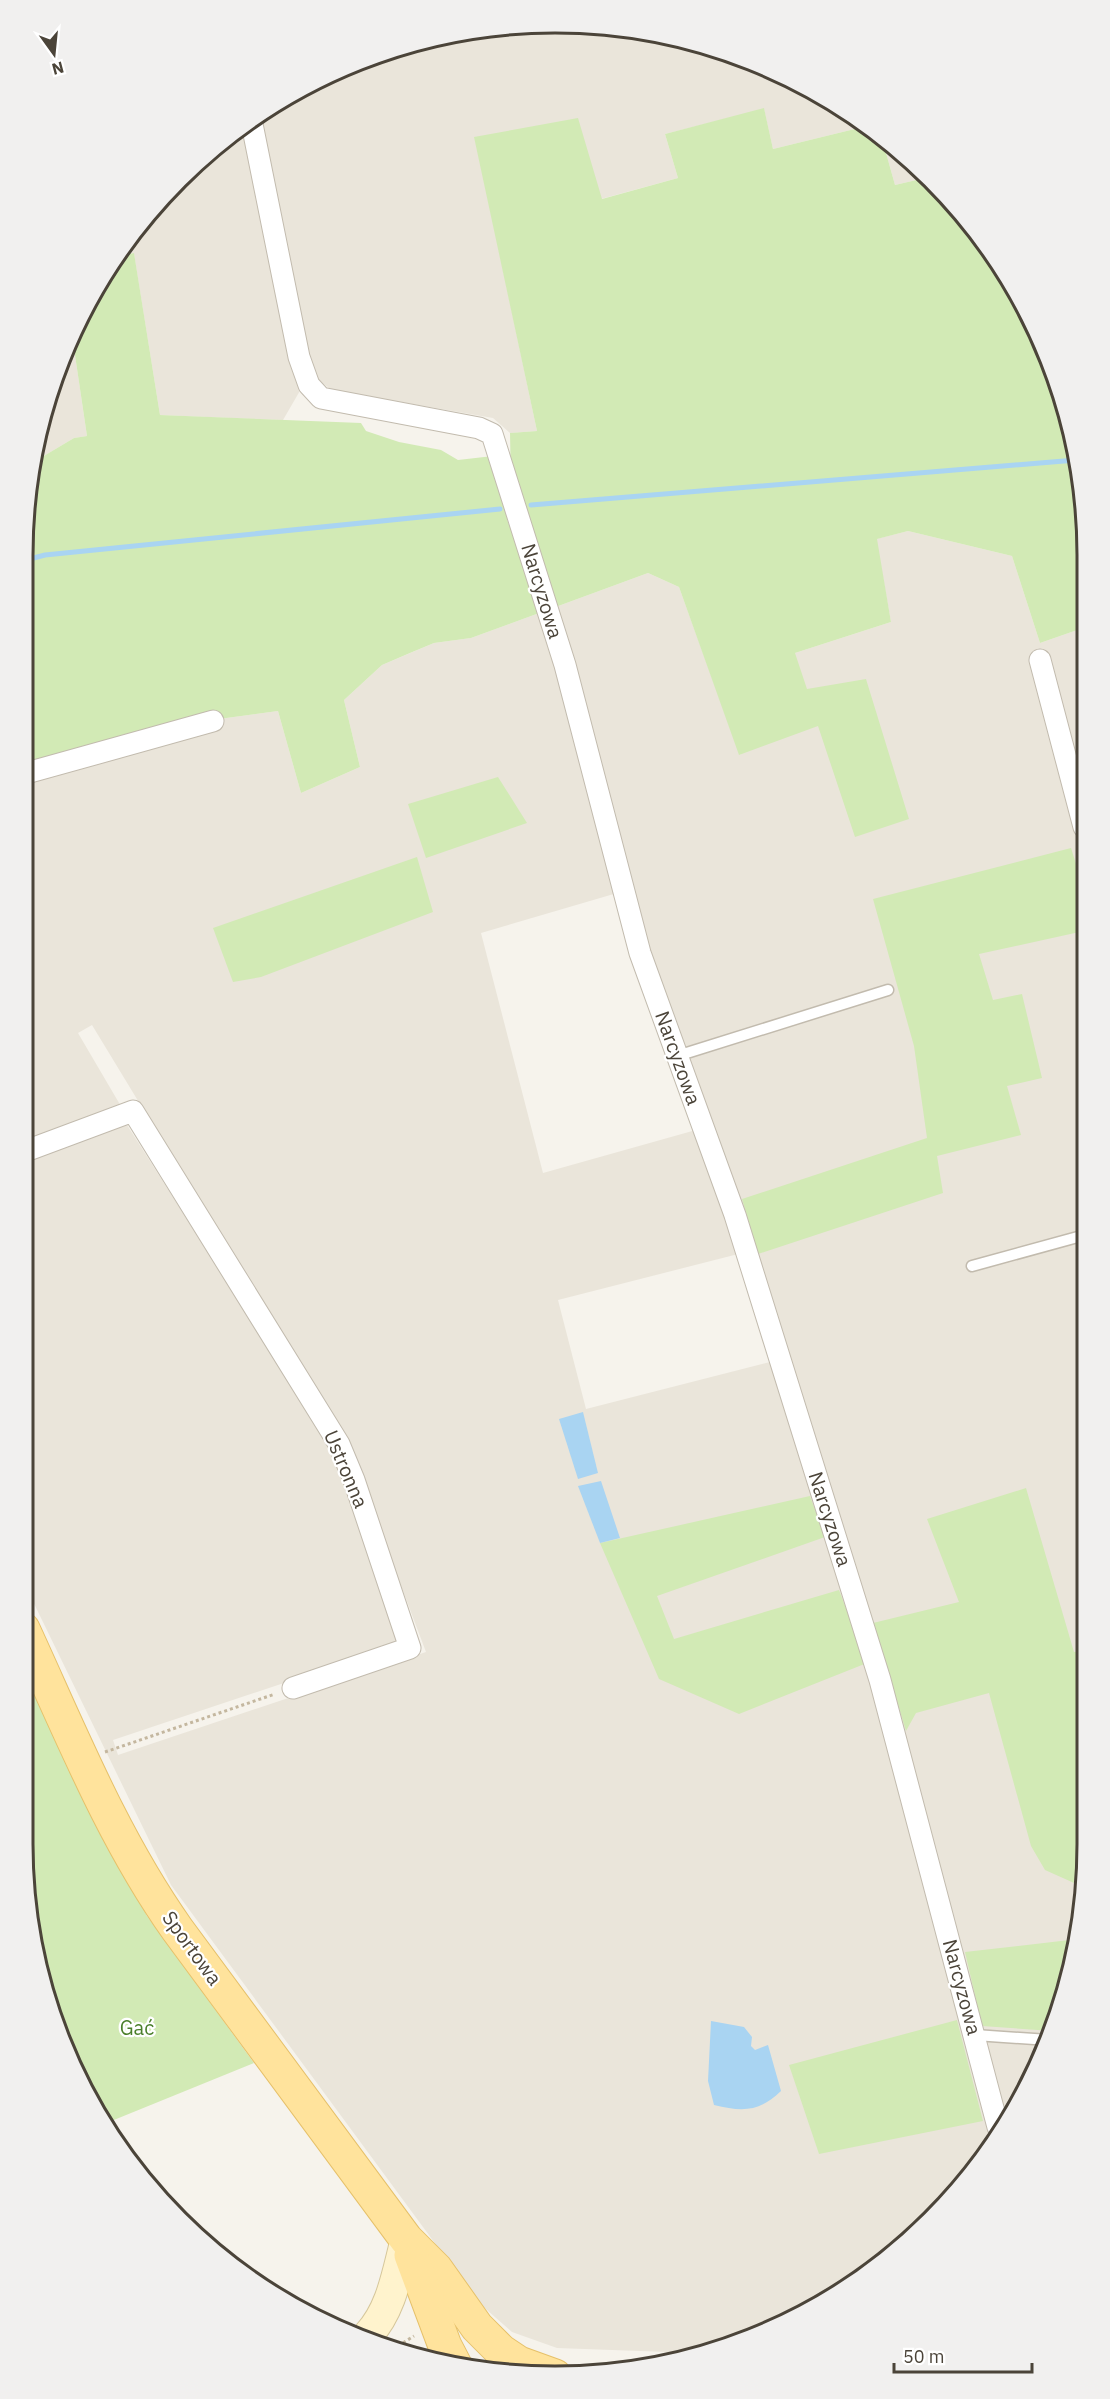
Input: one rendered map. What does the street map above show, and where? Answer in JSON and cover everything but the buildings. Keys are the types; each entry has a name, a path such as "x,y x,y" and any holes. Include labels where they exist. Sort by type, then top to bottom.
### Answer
{"main road":[{"name":"Sportowa","path":"33,1652 131,1857 164,1910 406,2239 436,2270 477,2327 501,2351 525,2365"},
{"name":"Sportowa","path":"406,2239 450,2355"},
{"path":"371,2332 379,2323 388,2303 406,2239"},
{"path":"471,2359 477,2327"}],"street":[{"name":"Narcyzowa","path":"253,129 299,357 309,385 321,398 479,428 492,434 565,665 640,953 738,1224 880,1680 997,2122"},
{"path":"1040,660 1077,800"},
{"path":"33,771 213,721"},
{"name":"Ustronna","path":"33,1148 133,1111 339,1444 354,1480 410,1648 293,1688"}],"lane":[{"path":"677,1056 888,990"},
{"path":"972,1266 1077,1237"},
{"path":"975,2035 1039,2039"}],"path":[{"path":"83,1759 293,1688"}],"shaded area":[{"path":"555,33 623,37 690,51 755,73 816,103 856,129 773,149 764,109 665,134 678,178 601,199 475,137 537,431 510,433 493,418 332,390 308,373 261,124 294,103 355,73 420,51 487,37"},
{"path":"248,133 301,389 283,420 160,415 134,254 128,255 186,186"},
{"path":"886,152 917,180 895,185"},
{"path":"74,352 87,436 74,438 42,457 61,387"},
{"path":"908,531 1012,556 1040,643 1077,630 1077,1844 1073,1912 1067,1946 1049,2012 1037,2044 1007,2105 989,2134 969,2162 924,2213 873,2258 816,2296 786,2312 723,2338 690,2348 673,2352 557,2348 512,2332 479,2303 171,1885 33,1602 33,1158 127,1125 337,1455 404,1643 113,1740 118,1755 426,1652 350,1450 92,1025 78,1033 122,1108 33,1139 33,761 215,710 219,719 278,711 301,793 360,767 344,700 382,665 434,643 471,638 648,573 679,587 740,755 795,653 891,622 876,539","holes":["624,891 703,1128 543,1173 481,933","750,1251 778,1360 586,1409 558,1300"]}],"green space":[{"path":"764,108 773,149 856,129 886,152 895,185 917,180 969,237 1007,294 1023,324 1049,387 1067,453 1073,487 1077,555 1077,630 1040,643 1012,556 908,531 877,539 891,622 795,653 807,689 866,679 909,819 855,837 818,726 739,755 679,587 648,573 471,638 434,643 382,665 344,700 360,767 301,793 278,711 219,719 215,710 33,760 34,521 42,457 74,438 87,436 74,352 103,294 129,254 134,253 160,415 361,423 366,431 399,442 441,450 458,460 493,456 508,522 534,586 511,485 510,433 537,431 474,137 578,118 602,199 678,178 665,134"},
{"path":"498,777 527,823 426,858 408,804"},
{"path":"1071,848 1077,867 1077,933 979,954 993,1000 1022,994 1042,1078 1007,1086 1021,1135 937,1156 943,1193 758,1254 742,1199 927,1138 914,1046 873,899"},
{"path":"417,857 433,912 261,977 233,982 213,928"},
{"path":"1026,1488 1074,1652 1077,1652 1076,1884 1045,1870 1031,1846 989,1693 916,1713 906,1731 873,1623 959,1602 927,1519"},
{"path":"810,1496 825,1537 657,1596 674,1639 839,1590 867,1663 739,1714 659,1679 600,1543"},
{"name":"Gać","path":"33,1679 89,1805 147,1916 254,2063 113,2120 103,2105 73,2044 61,2012 43,1946 37,1912 33,1844"},
{"path":"1068,1940 1059,1979 1042,2030 982,2026 965,1952"},
{"path":"957,2020 983,2121 819,2154 789,2065"}],"water":[{"path":"583,1412 598,1473 578,1479 559,1419"},
{"path":"601,1481 620,1538 600,1543 578,1486"},
{"path":"711,2021 744,2027 752,2037 751,2046 755,2050 768,2045 781,2091 758,2107 734,2109 714,2105 708,2081"}],"waterway":[{"path":"531,505 1068,461"},
{"path":"33,558 45,555 500,509"}]}
